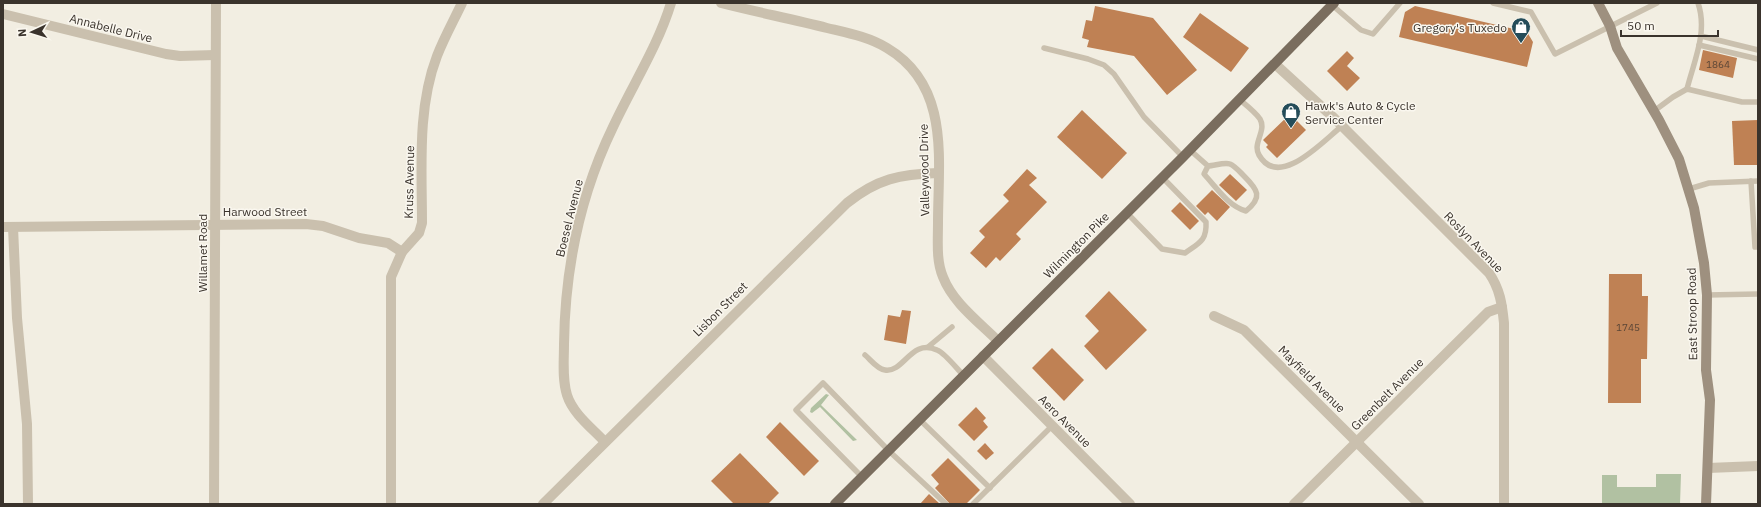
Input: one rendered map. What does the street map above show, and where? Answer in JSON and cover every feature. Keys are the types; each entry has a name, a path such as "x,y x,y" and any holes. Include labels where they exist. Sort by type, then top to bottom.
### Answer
{"main road":[{"name":"East Stroop Road","path":"1598,3 1610,26 1617,48 1654,111 1679,159 1689,189 1703,256 1707,295 1706,370 1710,400 1706,504"},
{"name":"Wilmington Pike","path":"839,503 862,477 1187,154 1333,4"}],"street":[{"name":"Willamet Road","path":"214,504 216,3"},
{"name":"Kruss Avenue","path":"391,504 391,277 402,252 419,233 422,223 422,150 424,112 429,85 437,56 462,3"},
{"name":"Boesel Avenue","path":"605,442 573,407 564,382 567,287 574,242 594,171 612,128 650,52 670,3"},
{"name":"Valleywood Drive","path":"721,3 855,34 880,44 905,60 923,83 934,108 938,129 938,245 943,277 952,294 998,341"},
{"name":"Annabelle Drive","path":"3,14 166,54 180,56 215,55"},
{"name":"Roslyn Avenue","path":"1275,64 1342,126 1489,273 1496,283 1504,323 1504,504"},
{"name":"Lisbon Street","path":"543,504 847,202 860,192 885,180 912,174 938,173"},
{"name":"Harwood Street","path":"8,227 306,224 323,226 352,236 388,243 402,252"},
{"path":"8,227 27,424 28,504"},
{"name":"Greenbelt Avenue","path":"1294,504 1488,312 1502,307"},
{"name":"Mayfield Avenue","path":"1214,316 1244,330 1419,504"},
{"name":"Aero Avenue","path":"983,356 1130,504"},
{"path":"1708,468 1758,466"}],"lane":[{"path":"1333,4 1361,30 1373,34 1400,3"},
{"path":"1493,3 1531,12 1555,54 1657,3"},
{"path":"1687,89 1702,36 1702,15 1698,3"},
{"path":"1702,36 1758,50"},
{"path":"1699,45 1758,59"},
{"path":"1044,48 1088,59 1104,65 1114,74 1144,117 1187,154 1208,166 1228,163 1235,167 1255,188 1257,194 1255,204 1246,211 1239,209 1229,202 1204,174 1208,166"},
{"path":"1654,111 1687,89 1742,102 1758,102"},
{"path":"1240,100 1260,120 1262,132 1257,144 1259,154 1270,166 1280,169 1291,165 1317,147 1342,126"},
{"path":"1127,213 1162,249 1185,253 1204,240 1207,230 1206,222 1163,178"},
{"path":"1751,181 1755,214 1755,247 1758,247"},
{"path":"1689,189 1709,183 1758,181"},
{"path":"1707,295 1758,294"},
{"path":"928,347 952,326"},
{"path":"865,355 876,365 885,370 893,369 918,348 928,347 938,350 964,376"},
{"path":"862,477 796,410 823,383 889,450 946,504"},
{"path":"920,420 990,488"},
{"path":"974,504 1052,426"}],"green space":[{"path":"826,394 829,395 821,405 857,440 853,441 820,407 812,413 810,412 811,408"},
{"path":"1656,474 1681,474 1680,504 1602,504 1602,475 1617,475 1617,487 1656,487"}],"building":[{"path":"1095,6 1153,18 1197,70 1167,95 1134,56 1087,47 1089,40 1082,38 1086,20 1092,21"},
{"path":"1415,6 1527,32 1533,42 1527,67 1399,37 1405,12"},
{"path":"1200,13 1249,48 1231,72 1183,37"},
{"path":"1703,50 1737,58 1733,78 1699,70"},
{"path":"1347,51 1354,58 1347,66 1360,78 1347,91 1327,71"},
{"path":"1082,110 1127,153 1102,179 1057,137"},
{"path":"1290,114 1306,130 1277,158 1266,147 1268,145 1263,140"},
{"path":"1758,120 1758,165 1734,165 1732,121"},
{"path":"1027,169 1037,178 1029,185 1047,202 1016,234 1021,239 1000,261 996,257 986,268 970,253 985,237 979,231 1009,201 1003,195"},
{"path":"1230,174 1247,190 1236,201 1219,185"},
{"path":"1212,190 1230,207 1217,221 1208,212 1205,215 1196,206"},
{"path":"1180,202 1199,221 1190,230 1171,211"},
{"path":"1609,274 1642,274 1642,296 1648,296 1647,359 1641,359 1641,403 1608,403"},
{"path":"1109,291 1147,330 1106,370 1084,346 1099,331 1085,316"},
{"path":"902,310 911,311 906,344 884,340 888,315 900,317"},
{"path":"1052,348 1084,380 1064,401 1032,368"},
{"path":"976,407 986,418 983,421 988,427 974,441 958,425"},
{"path":"780,422 819,461 804,476 766,437"},
{"path":"985,443 994,453 986,460 977,451"},
{"path":"740,453 779,493 768,504 734,504 711,481"},
{"path":"948,458 980,490 966,504 950,504 935,488 939,484 931,475"},
{"path":"929,494 940,504 920,504"}],"place":[{"name":"Gregory's Tuxedo","path":"1521,44"},
{"name":"Hawk's Auto & Cycle Service Center","path":"1291,129"}]}
